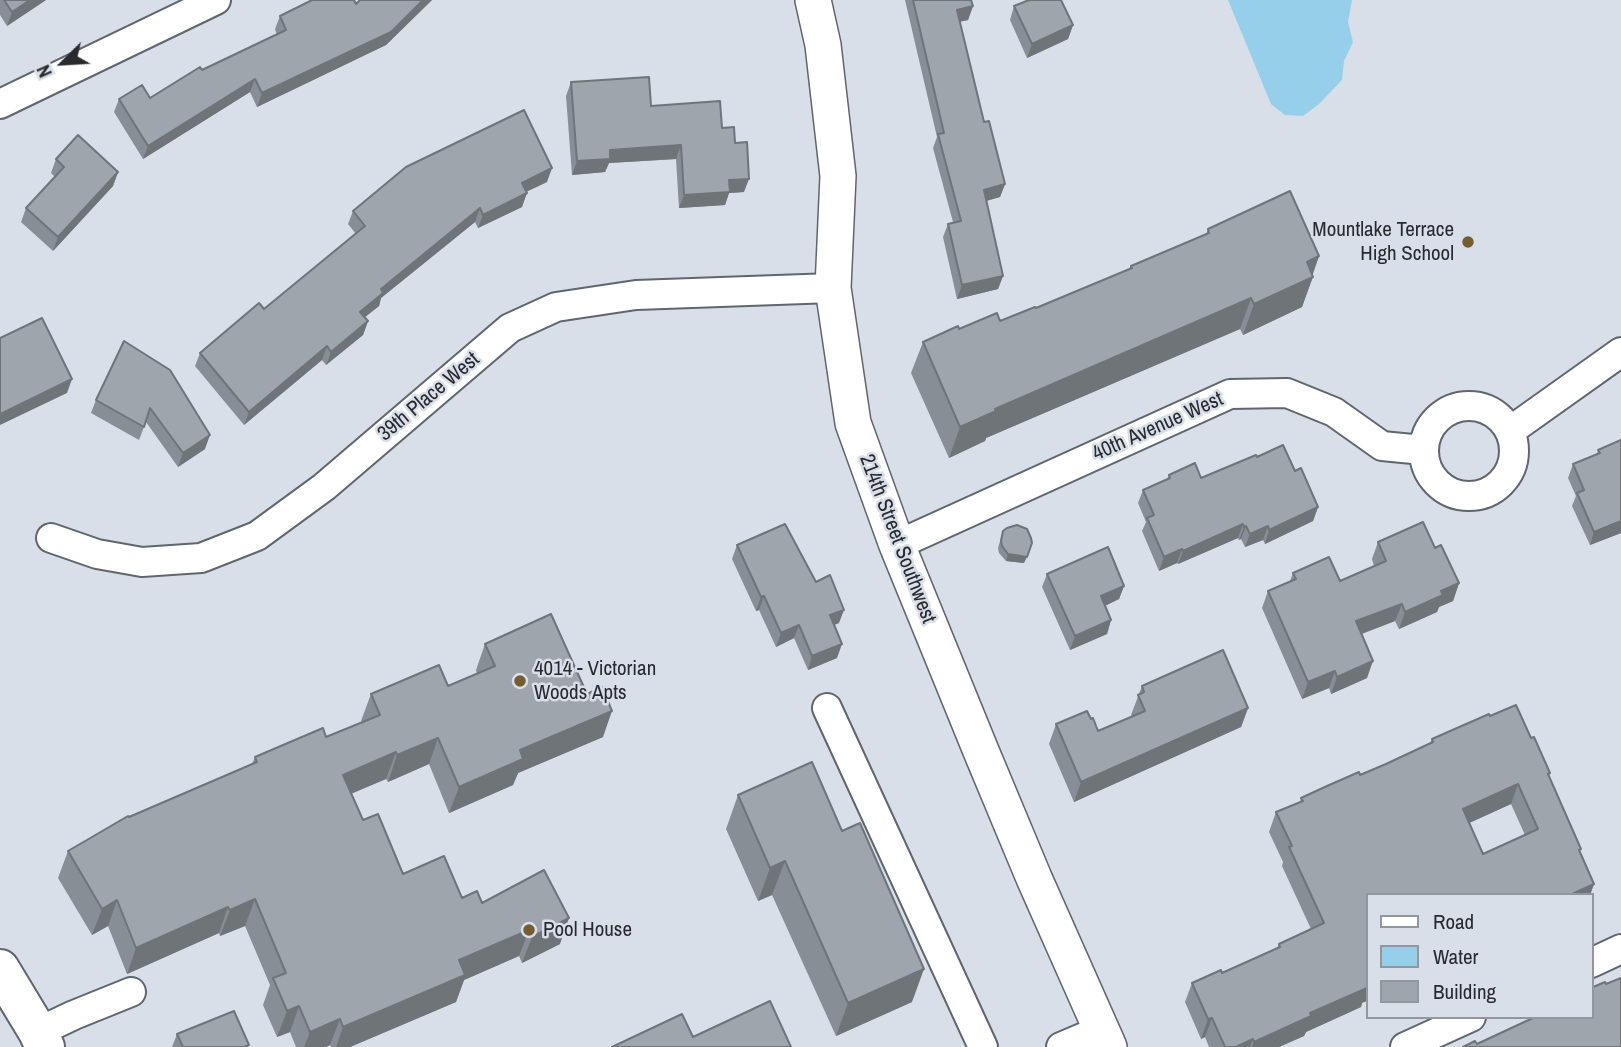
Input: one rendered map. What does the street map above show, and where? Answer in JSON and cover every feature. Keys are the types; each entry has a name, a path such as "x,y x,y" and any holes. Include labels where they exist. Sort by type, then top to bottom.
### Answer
{"main road":[{"path":"0,969 41,1040"}],"street":[{"path":"0,104 216,0"},
{"name":"214th Street Southwest","path":"813,0 823,45 838,176 833,288 853,423 897,545 986,764 1105,1038"},
{"name":"39th Place West","path":"51,538 97,554 142,562 201,558 257,536 324,487 510,328 556,307 636,295 833,288"},
{"path":"1510,431 1621,352"},
{"name":"40th Avenue West","path":"897,545 1230,394 1287,393 1334,412 1382,446 1423,450"},
{"path":"1455,407 1484,407 1496,414 1510,431 1515,451 1513,466 1496,488 1482,494 1454,494 1432,477 1425,464 1423,450 1426,436 1443,413 1455,407"},
{"path":"827,708 983,1047"},
{"path":"1593,961 1621,949"},
{"path":"41,1040 74,1015 131,992"},
{"path":"1405,1047 1467,1019"},
{"path":"1061,1047 1105,1038"}],"water":[{"path":"1228,0 1352,0 1348,22 1353,42 1344,61 1342,80 1303,116 1285,115 1271,104"}],"building":[{"path":"4,0 30,0 12,12"},
{"path":"312,0 354,0 356,4 360,0 423,0 391,32 262,93 255,79 148,146 119,99 142,85 150,98 200,67 202,70 286,30 280,16"},
{"path":"913,0 971,0 973,6 957,10 984,122 989,121 1005,184 984,190 1003,276 962,285 948,224 961,221 938,134 944,133"},
{"path":"1029,0 1061,0 1073,25 1032,44 1014,6"},
{"path":"649,77 651,106 720,101 722,128 734,127 735,143 747,142 749,179 729,180 730,192 684,195 681,145 610,150 610,159 577,161 571,82"},
{"path":"524,110 552,168 522,183 527,193 483,215 480,208 381,289 383,293 360,312 368,321 331,352 327,346 249,412 200,353 259,303 264,309 365,226 353,211 406,167"},
{"path":"78,135 118,172 58,237 26,208 64,167 56,159"},
{"path":"1290,191 1319,256 1307,262 1313,277 1254,304 1251,298 995,409 996,411 960,427 923,342 958,326 959,329 997,313 1000,321 1036,308 1209,233 1208,229"},
{"path":"42,318 72,379 0,414 0,338"},
{"path":"124,341 170,370 210,435 183,453 150,408 144,427 96,400"},
{"path":"1621,440 1621,521 1594,532 1577,493 1584,490 1573,464 1600,453 1598,450"},
{"path":"1283,445 1295,471 1301,468 1318,507 1269,530 1268,526 1250,534 1243,524 1164,557 1147,518 1154,515 1143,490 1195,463 1201,478"},
{"path":"1423,522 1435,548 1441,545 1459,583 1441,591 1443,595 1405,612 1402,604 1356,621 1373,661 1337,677 1335,671 1308,682 1268,591 1296,579 1293,573 1329,557 1340,581 1386,561 1378,542"},
{"path":"785,524 816,582 830,575 844,610 830,615 842,644 812,656 799,625 781,633 737,545"},
{"path":"1017,525 1027,529 1031,538 1027,557 1008,554 1002,546 1003,531"},
{"path":"1108,547 1124,586 1101,596 1111,620 1075,636 1047,574"},
{"path":"551,614 587,694 602,687 612,711 520,750 523,759 459,787 438,738 397,755 396,752 343,775 363,820 378,814 403,874 444,856 462,898 477,891 482,903 544,870 569,918 532,937 529,930 459,960 465,975 343,1027 340,1019 310,1032 299,1006 287,1011 273,978 286,973 255,899 230,910 228,907 136,948 117,900 102,909 68,851 128,816 257,762 255,757 323,728 326,737 380,715 371,694 439,665 448,686 495,666 485,644"},
{"path":"1223,650 1248,708 1081,782 1056,724 1087,711 1098,731 1145,711 1138,695 1144,692 1142,686"},
{"path":"1516,705 1550,773 1548,774 1594,884 1574,893 1366,893 1366,988 1254,1042 1253,1039 1236,1047 1225,1047 1212,1018 1208,1019 1192,983 1221,970 1222,973 1280,947 1279,944 1324,923 1276,812 1359,772 1360,775 1386,764 1433,742 1432,739 1489,714 1490,716","holes":["1518,784 1538,829 1483,854 1463,809"]},
{"path":"812,762 842,831 860,823 924,969 848,1003 785,861 770,868 738,795"},
{"path":"1621,978 1621,1047 1463,1047 1475,1041 1477,1044 1531,1019 1593,1019 1593,987 1605,982 1606,984"},
{"path":"770,1001 791,1047 612,1047 682,1014 693,1037"},
{"path":"234,1011 249,1045 183,1047 177,1034"}],"place":[{"name":"Mountlake Terrace High School","path":"1468,242"},
{"name":"4014 - Victorian Woods Apts","path":"520,681"},
{"name":"Pool House","path":"529,930"}]}
